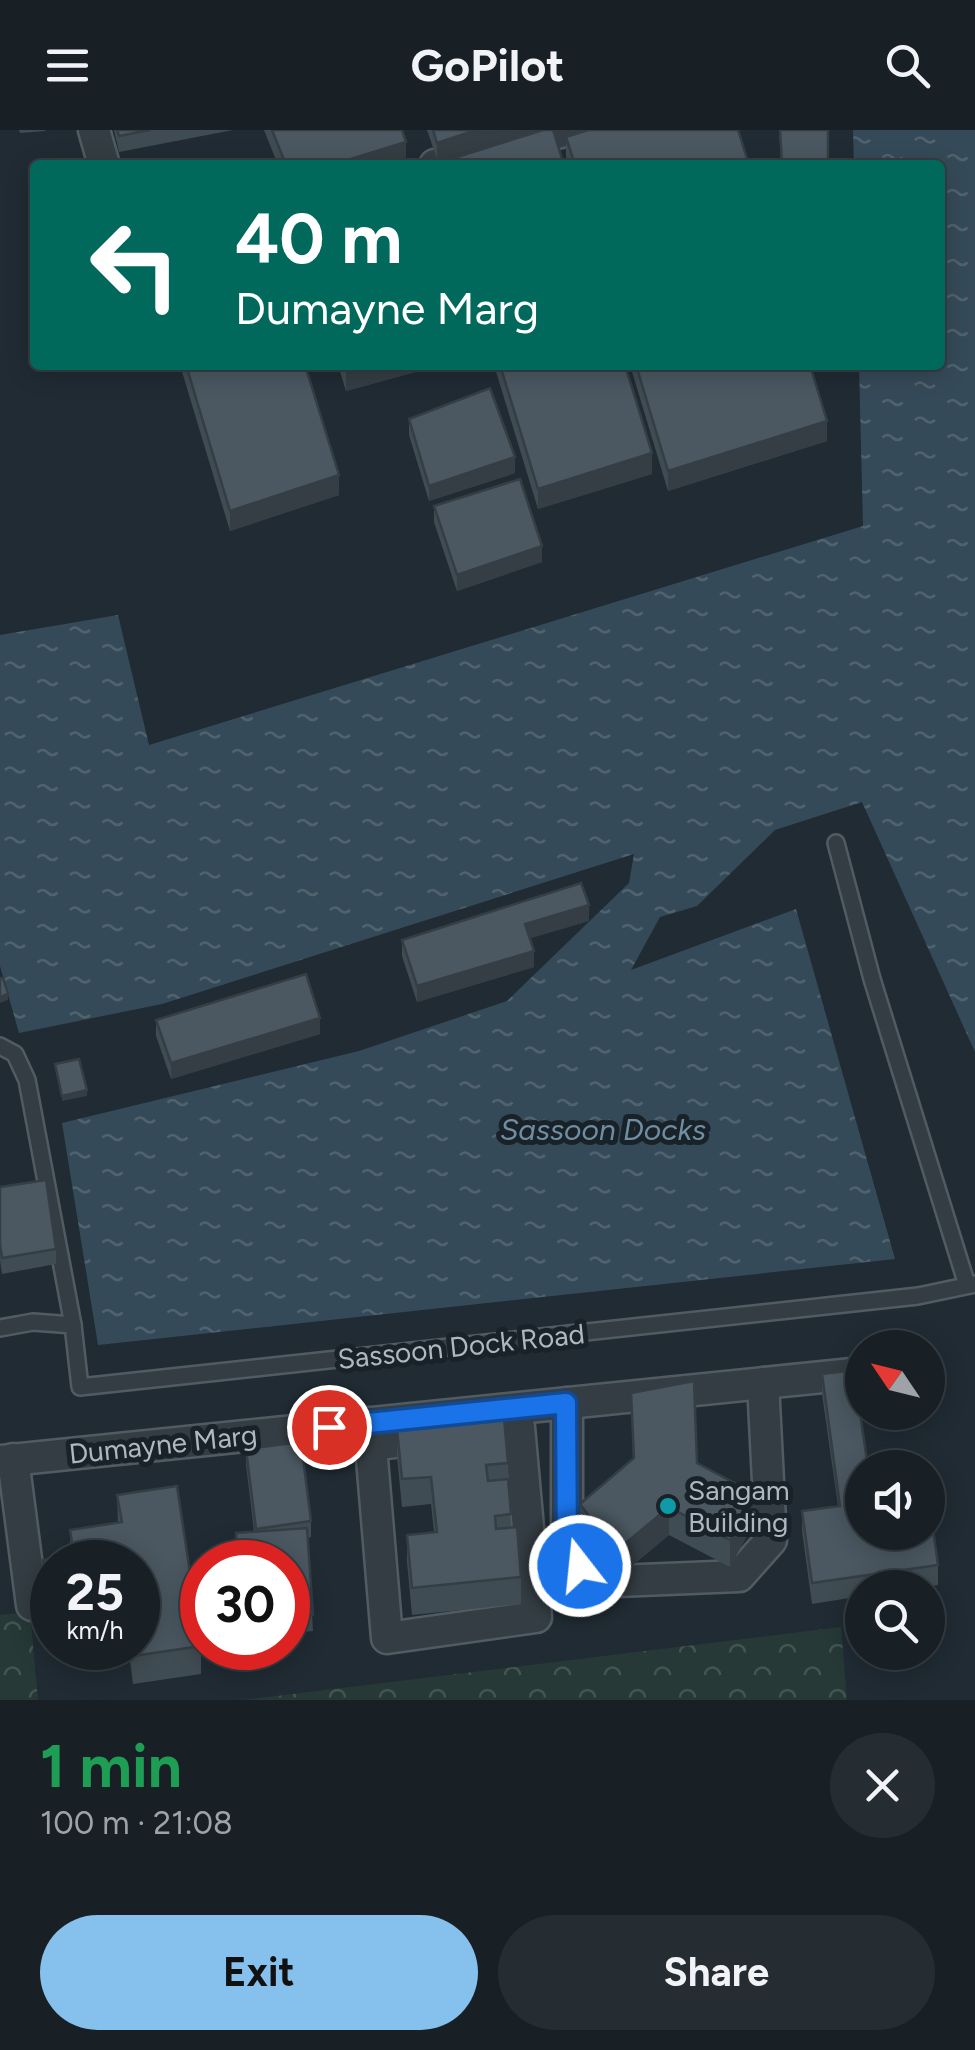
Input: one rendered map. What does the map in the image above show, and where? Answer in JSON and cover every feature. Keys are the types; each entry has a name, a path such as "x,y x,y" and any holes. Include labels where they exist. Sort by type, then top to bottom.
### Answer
{"street":[{"path":"94,130 103,160"},
{"path":"454,160 568,130"},
{"name":"Dumayne Marg","path":"7,1460 370,1434 566,1403 845,1375"},
{"path":"566,1403 567,1550 593,1582 740,1576 771,1540 763,1382"},
{"path":"519,1427 536,1617 387,1638 370,1434 519,1427"},
{"path":"7,1460 9,1497 30,1596"}],"lane":[{"path":"836,842 872,979 971,1284"},
{"path":"0,1046 15,1054 27,1080 73,1325 32,1322 0,1328"},
{"name":"Sassoon Dock Road","path":"73,1325 80,1387 898,1298 971,1284"}],"green space":[{"path":"30,1612 30,1670 35,1670 38,1700 0,1700 0,1615"},
{"path":"841,1627 847,1700 243,1700"}],"water":[{"name":"Sassoon Docks","path":"853,130 975,130 975,1052 862,802 775,830 697,906 660,917 631,970 796,909 895,1259 98,1345 62,1123 359,1051 507,1001 629,883 634,854 162,1004 19,1033 0,966 0,635 118,615 149,745 863,526 859,370 945,370 945,160 854,160"}],"building":[{"path":"117,130 150,130 119,136"},
{"path":"272,130 402,130 406,142 347,160 284,160"},
{"path":"433,130 476,130 437,143"},
{"path":"553,130 562,160 448,160"},
{"path":"588,130 738,130 747,160 573,160 566,137"},
{"path":"780,130 828,130 828,160 782,160"},
{"path":"188,370 307,370 339,475 230,511"},
{"path":"502,370 627,370 652,453 538,489"},
{"path":"638,370 812,370 827,421 668,471"},
{"path":"490,388 515,457 429,486 409,419"},
{"path":"520,479 542,546 457,575 434,506"},
{"path":"581,883 589,905 525,924 534,951 417,986 402,940"},
{"path":"306,974 320,1018 171,1063 156,1020"},
{"path":"0,978 8,994 0,997"},
{"path":"79,1059 87,1090 62,1096 55,1064"},
{"path":"46,1180 56,1249 2,1258 0,1187"},
{"path":"845,1371 845,1430 863,1430 865,1450 845,1450 845,1550 936,1550 938,1565 903,1570 845,1570 845,1578 812,1583 802,1511 840,1506 822,1374"},
{"name":"Sangam Building","path":"694,1381 697,1463 755,1494 730,1540 669,1507 615,1552 580,1504 634,1458 631,1393"},
{"path":"504,1418 508,1463 486,1465 488,1481 508,1479 511,1514 495,1516 496,1529 517,1527 521,1577 412,1588 407,1535 437,1532 431,1477 402,1479 397,1429"},
{"path":"301,1442 311,1521 256,1529 246,1449"},
{"path":"177,1486 185,1540 180,1540 180,1649 160,1652 160,1540 72,1540 70,1530 122,1522 117,1495"},
{"path":"307,1528 308,1540 236,1540 236,1533"},
{"path":"310,1572 313,1615 310,1615"}],"place":[{"name":"Sangam Building","path":"668,1506"}],"route":[{"path":"329,1427 566,1403 567,1550 580,1566"}]}
